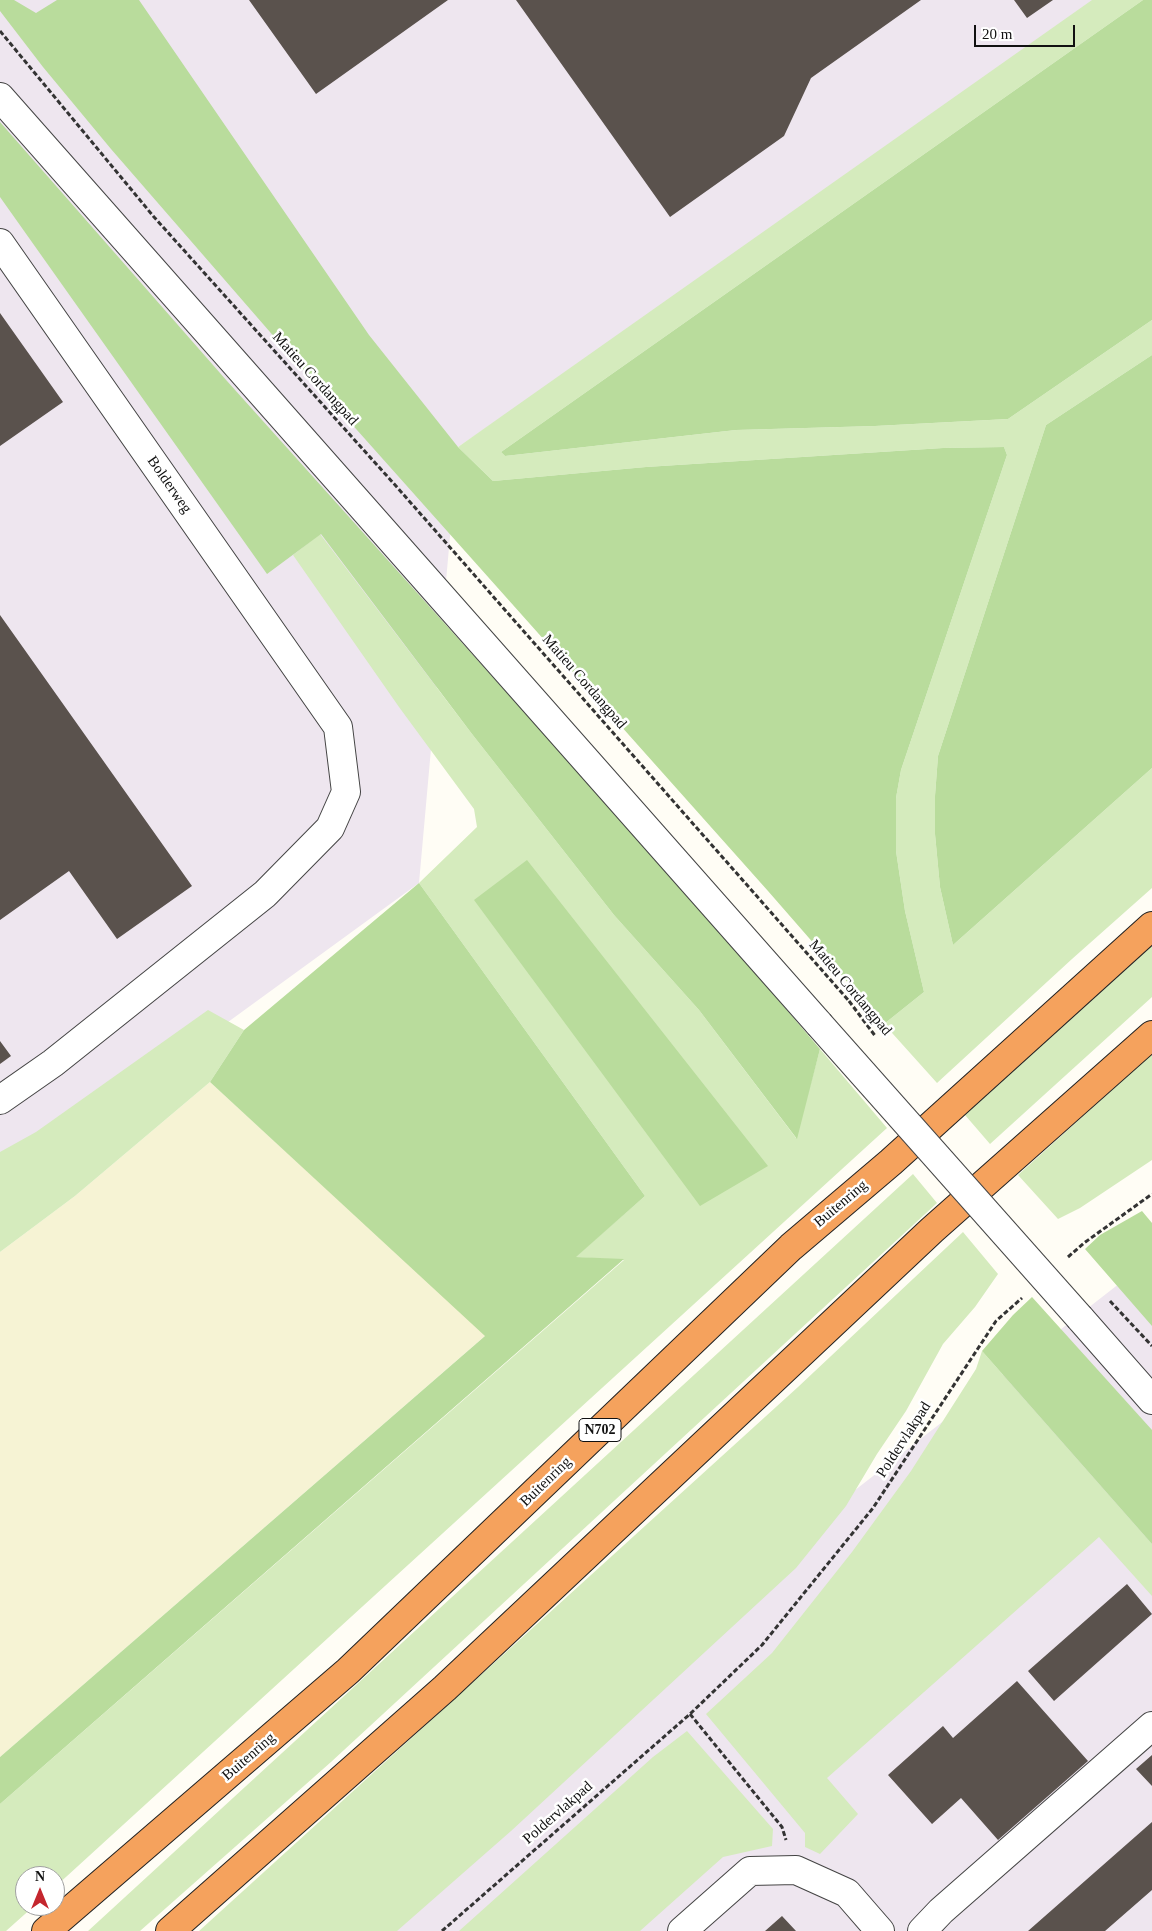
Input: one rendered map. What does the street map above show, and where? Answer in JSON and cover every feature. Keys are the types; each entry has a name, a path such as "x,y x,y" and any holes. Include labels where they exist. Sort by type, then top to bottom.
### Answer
{"highway":[{"name":"Buitenring","path":"46,1931 348,1671 791,1247 891,1162 1152,926"},
{"path":"170,1931 445,1688 932,1230 1152,1035"}],"street":[{"path":"0,97 1152,1400"},
{"name":"Bolderweg","path":"0,243 338,726 346,792 330,828 265,894 53,1063 0,1100"},
{"path":"922,1931 941,1912 1152,1726"},
{"path":"682,1931 750,1871 796,1870 847,1893 880,1931"}],"path":[{"name":"Matieu Cordangpad","path":"0,31 154,217 396,486 849,1001 881,1043"},
{"path":"1062,1262 1084,1243 1151,1196"},
{"path":"1067,1252 1073,1260"},
{"name":"Poldervlakpad","path":"442,1931 690,1714 762,1645 873,1508 996,1321 1025,1295"},
{"path":"1107,1297 1152,1346"},
{"path":"690,1714 782,1827 796,1870"}],"shaded area":[{"path":"0,0 1117,0 458,447 419,883 0,1188"},
{"path":"210,1082 486,1335 0,1757 0,1252 75,1196"},
{"path":"1152,1258 1152,1931 291,1931"}],"green space":[{"path":"0,0 14,0 36,13 57,0 139,0 369,335 458,447 493,481 646,467 943,448 1004,447 1007,455 901,770 896,798 896,851 905,911 924,992 884,1024 768,891 283,347 111,149 43,67 0,11"},
{"path":"1092,0 1143,0 501,452 505,456 736,430 875,426 1008,419 1152,320 1152,355 1046,425 938,756 935,834 940,887 953,945 1152,768 1152,888 937,1083 884,1024 924,992 905,911 896,851 896,798 901,770 1007,455 1004,447 943,448 646,467 493,481 458,447"},
{"path":"1143,0 1152,0 1152,320 1008,419 875,426 736,430 505,456 501,452"},
{"path":"0,122 227,381 701,909 820,1049 797,1139 699,1010 614,915 472,734 321,534 267,574 0,197"},
{"path":"1152,355 1152,768 953,945 940,887 935,834 938,756 1046,425"},
{"path":"320,534 472,734 614,915 699,1010 796,1138 820,1049 887,1128 65,1878 65,1866 15,1866 15,1916 23,1916 6,1931 0,1931 0,1804 624,1260 575,1257 645,1196 419,883 477,827 474,809 399,707 293,555"},
{"path":"527,860 768,1166 700,1206 474,900"},
{"path":"419,883 645,1196 576,1257 624,1259 0,1804 0,1757 485,1336 210,1082 244,1030"},
{"path":"1152,946 1152,997 990,1144 965,1115"},
{"path":"208,1010 244,1030 210,1082 75,1196 0,1252 0,1152 36,1132"},
{"path":"1152,1054 1152,1160 1080,1208 1058,1219 1018,1175"},
{"path":"913,1174 937,1203 331,1762 140,1931 88,1931"},
{"path":"1142,1211 1152,1223 1152,1326 1085,1249 1100,1235"},
{"path":"963,1232 998,1274 975,1307 943,1344 906,1411 877,1454 846,1506 796,1568 511,1831 397,1931 199,1931 798,1387"},
{"path":"1032,1297 1152,1430 1152,1544 982,1351 1013,1315"},
{"path":"982,1351 1152,1544 1152,1596 1099,1537 827,1778 858,1814 820,1854 805,1847 805,1833 706,1714 772,1653 852,1552 911,1471 976,1369"},
{"path":"687,1731 773,1829 772,1846 723,1857 640,1931 459,1931 653,1757"}],"building":[{"path":"249,0 448,0 316,94"},
{"path":"516,0 921,0 811,78 784,136 670,217"},
{"path":"1014,0 1053,0 1027,18"},
{"path":"0,313 63,402 0,446"},
{"path":"0,615 192,886 117,939 69,871 0,920"},
{"path":"0,1041 11,1056 0,1064"},
{"path":"1127,1584 1152,1614 1054,1701 1028,1671"},
{"path":"1017,1681 1088,1761 998,1840 961,1798 932,1824 888,1775 943,1726 953,1738"},
{"path":"1152,1755 1152,1786 1136,1769"},
{"path":"1152,1822 1152,1890 1105,1931 1028,1931"},
{"path":"782,1916 796,1931 765,1931"}]}
